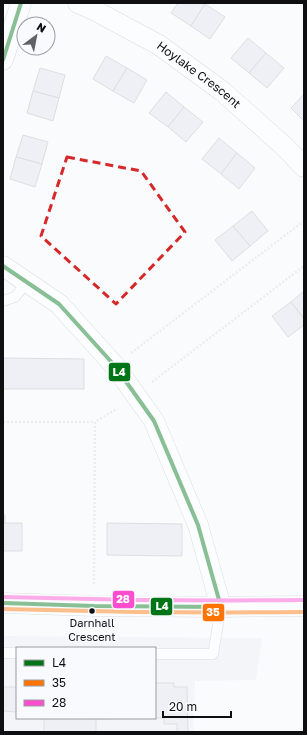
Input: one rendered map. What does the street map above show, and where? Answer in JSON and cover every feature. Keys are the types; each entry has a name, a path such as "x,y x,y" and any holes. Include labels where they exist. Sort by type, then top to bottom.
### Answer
{"street":[{"path":"3,60 22,3"},
{"name":"Hoylake Crescent","path":"78,3 92,9 159,46 178,59 222,91 285,147 304,167"},
{"path":"3,266 59,304 114,366 154,421 198,525 222,607"},
{"path":"3,603 94,606 304,606"}],"lane":[{"path":"3,301 16,297 27,282"},
{"path":"156,654 213,654 222,607"},
{"path":"3,653 16,653"}],"path":[{"path":"114,366 304,221"},
{"path":"3,422 95,422 137,396 158,377 304,266"},
{"path":"94,606 95,422"}],"highlighted area":[{"path":"67,157 141,171 185,232 116,304 41,236"}],"shaded area":[{"path":"3,636 262,638 256,680 195,681 193,732 3,732"}],"building":[{"path":"178,3 205,4 191,26 171,13"},
{"path":"205,4 225,17 210,39 191,26"},
{"path":"248,38 266,53 249,73 231,58"},
{"path":"266,53 284,68 267,88 249,73"},
{"path":"106,56 127,68 113,91 93,79"},
{"path":"40,68 65,75 59,98 33,91"},
{"path":"127,68 147,80 134,103 113,91"},
{"path":"33,91 59,98 53,121 27,113"},
{"path":"166,92 184,107 168,127 149,113"},
{"path":"304,94 304,121 291,108"},
{"path":"184,107 203,122 186,142 168,127"},
{"path":"23,135 48,142 42,164 16,157"},
{"path":"219,138 237,153 221,174 202,159"},
{"path":"237,153 255,168 239,189 221,174"},
{"path":"16,157 42,164 35,187 10,179"},
{"path":"252,211 268,231 250,246 233,226"},
{"path":"233,226 250,246 232,261 215,240"},
{"path":"304,291 304,319 291,302"},
{"path":"291,302 304,319 304,325 288,337 272,316"},
{"path":"3,358 84,359 84,389 3,389"},
{"path":"3,515 5,515 5,523 22,523 22,551 3,551"},
{"path":"107,523 182,524 182,556 107,555"},
{"path":"156,683 174,683 174,687 187,687 188,732 177,732 177,724 164,724 164,718 156,718"},
{"path":"3,687 16,687 16,712 3,711"},
{"path":"44,719 96,719 96,732 44,732"}],"transit line":[{"name":"L4","path":"3,60 21,3"},
{"name":"L4","path":"3,266 59,304 115,366 154,421 198,525 221,607 94,606 3,603"},
{"name":"28","path":"3,597 154,600 304,600"},
{"name":"35","path":"3,609 154,612 304,612"}],"place":[{"name":"Darnhall Crescent","path":"92,611"}]}
